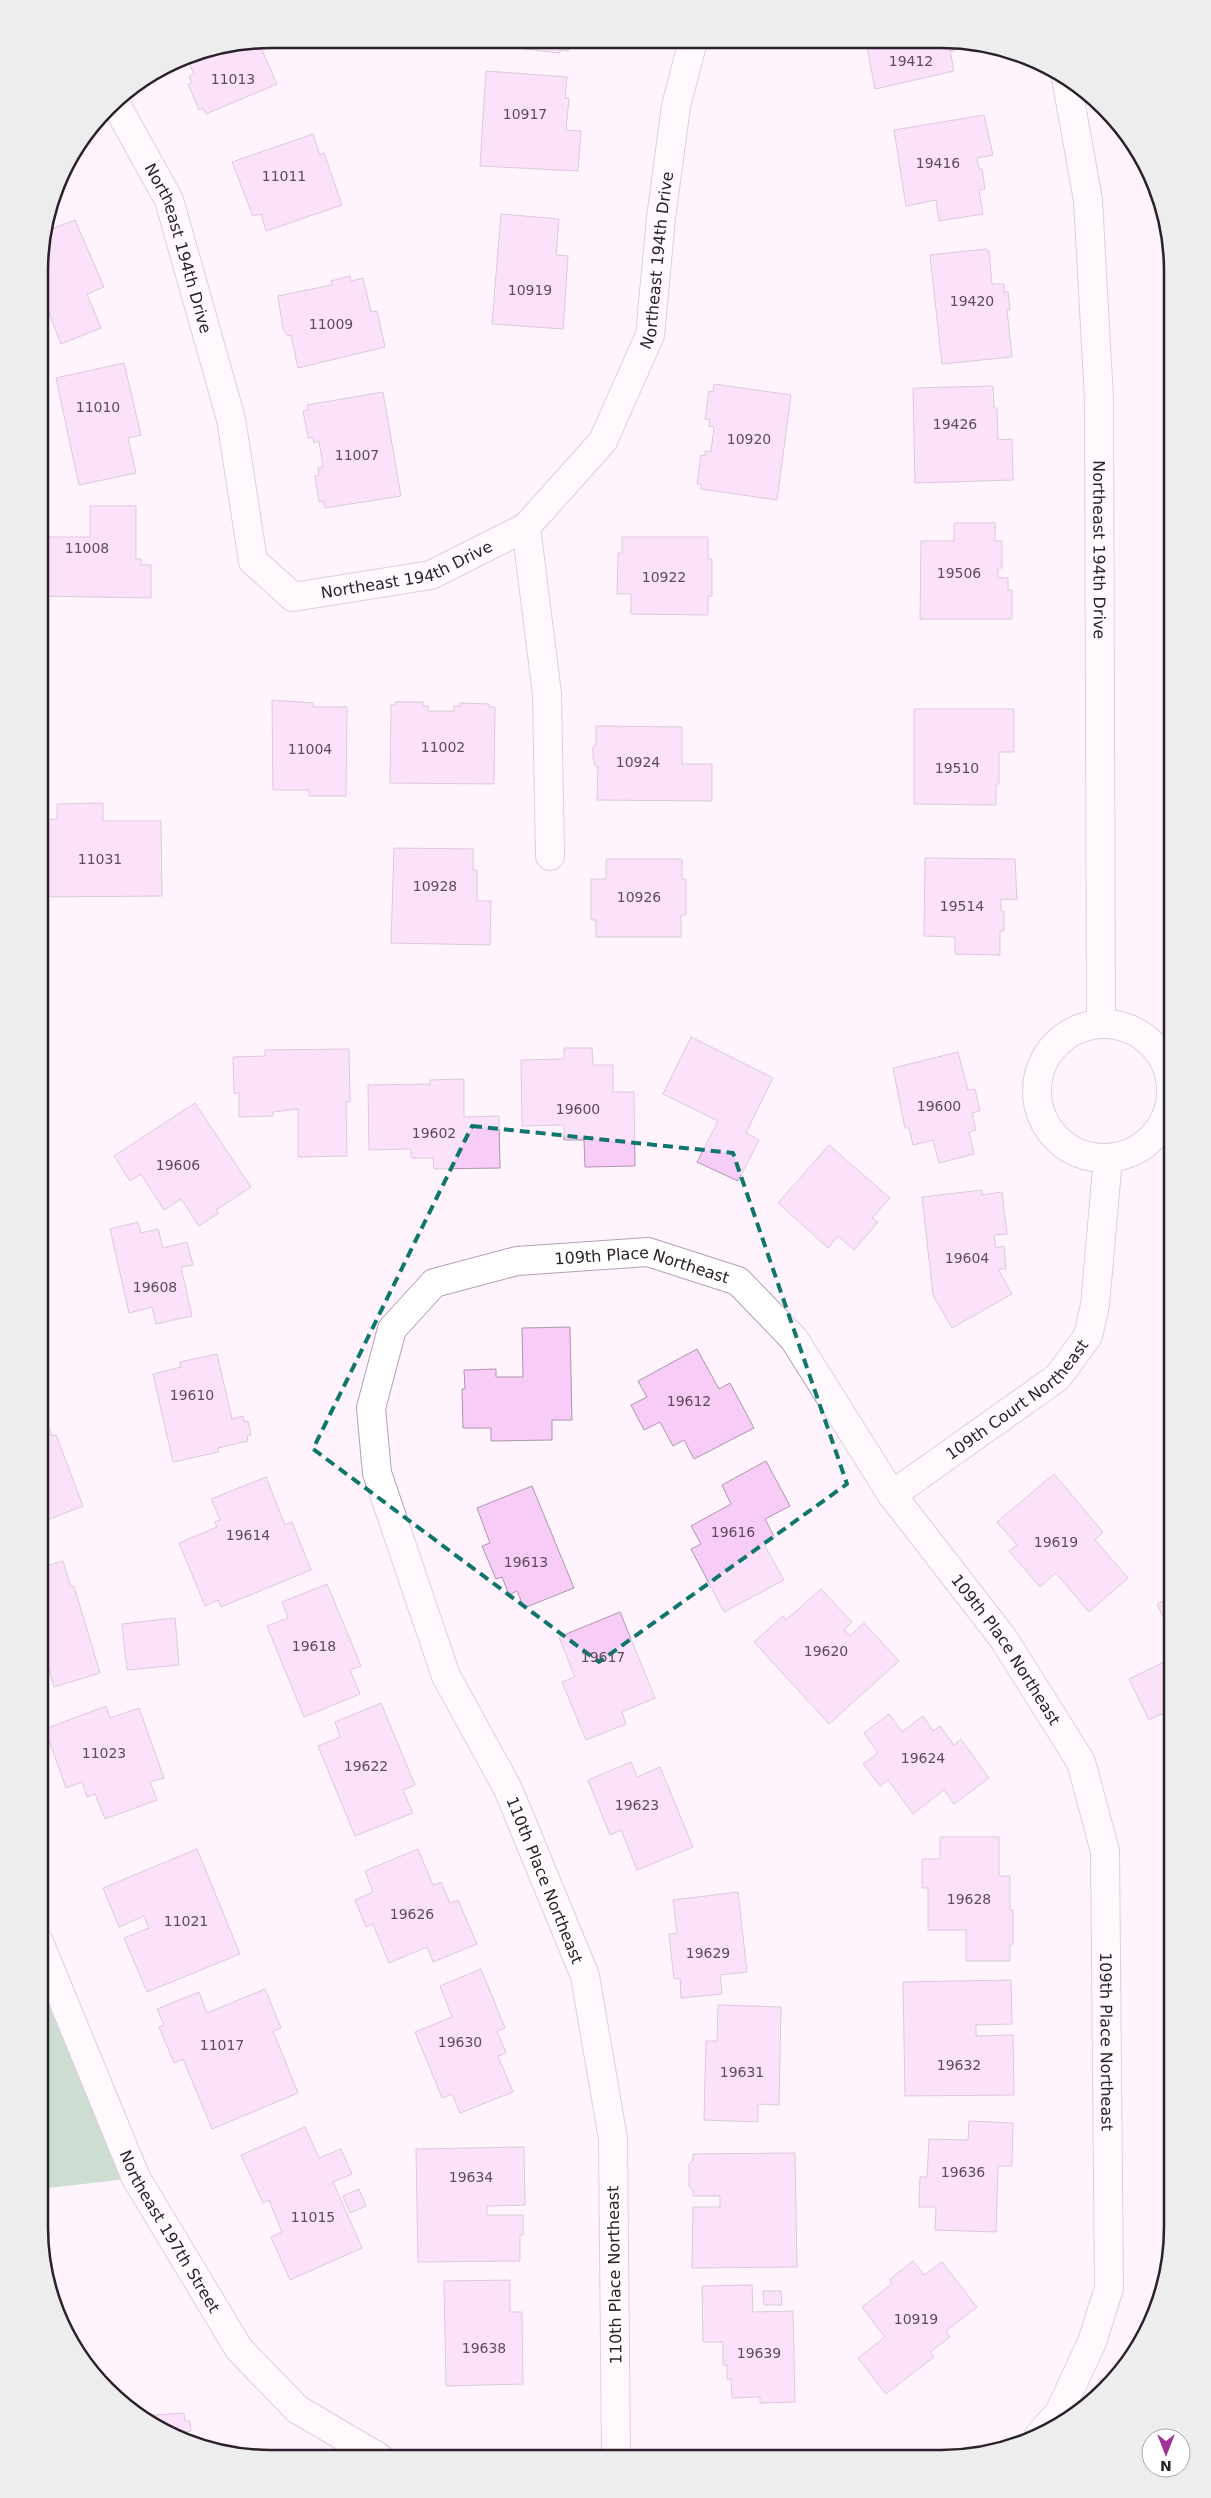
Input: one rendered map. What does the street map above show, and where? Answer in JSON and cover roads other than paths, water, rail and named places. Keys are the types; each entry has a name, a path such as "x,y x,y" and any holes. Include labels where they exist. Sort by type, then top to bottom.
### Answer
{"street":[{"name":"Northeast 194th Drive","path":"118,108 169,200 231,419 252,560 293,597 432,575 526,527 603,441 650,335 661,218 676,106 691,48"},
{"name":"Northeast 194th Drive","path":"1068,88 1088,200 1099,400 1101,1023"},
{"path":"526,527 547,694 550,856"},
{"path":"1164,1059 1154,1044 1138,1032 1120,1025 1101,1023 1082,1026 1065,1036 1051,1049 1042,1066 1037,1084 1038,1103 1044,1122 1055,1137 1070,1149 1088,1156 1108,1158 1127,1154 1144,1146 1158,1132 1164,1121"},
{"name":"109th Court Northeast","path":"892,1494 1058,1377 1088,1336 1095,1305 1108,1158"},
{"name":"109th Place Northeast","path":"392,1329 434,1283 517,1261 648,1252 738,1281 794,1339 892,1494 1003,1638 1081,1762 1105,1851 1109,2288 1092,2342 1059,2413 1052,2421"},
{"name":"110th Place Northeast","path":"392,1329 371,1408 378,1473 446,1676 508,1789 585,1976 613,2139 616,2450"},
{"name":"Northeast 197th Street","path":"48,1964 136,2178 239,2349 297,2409 366,2450"}]}
